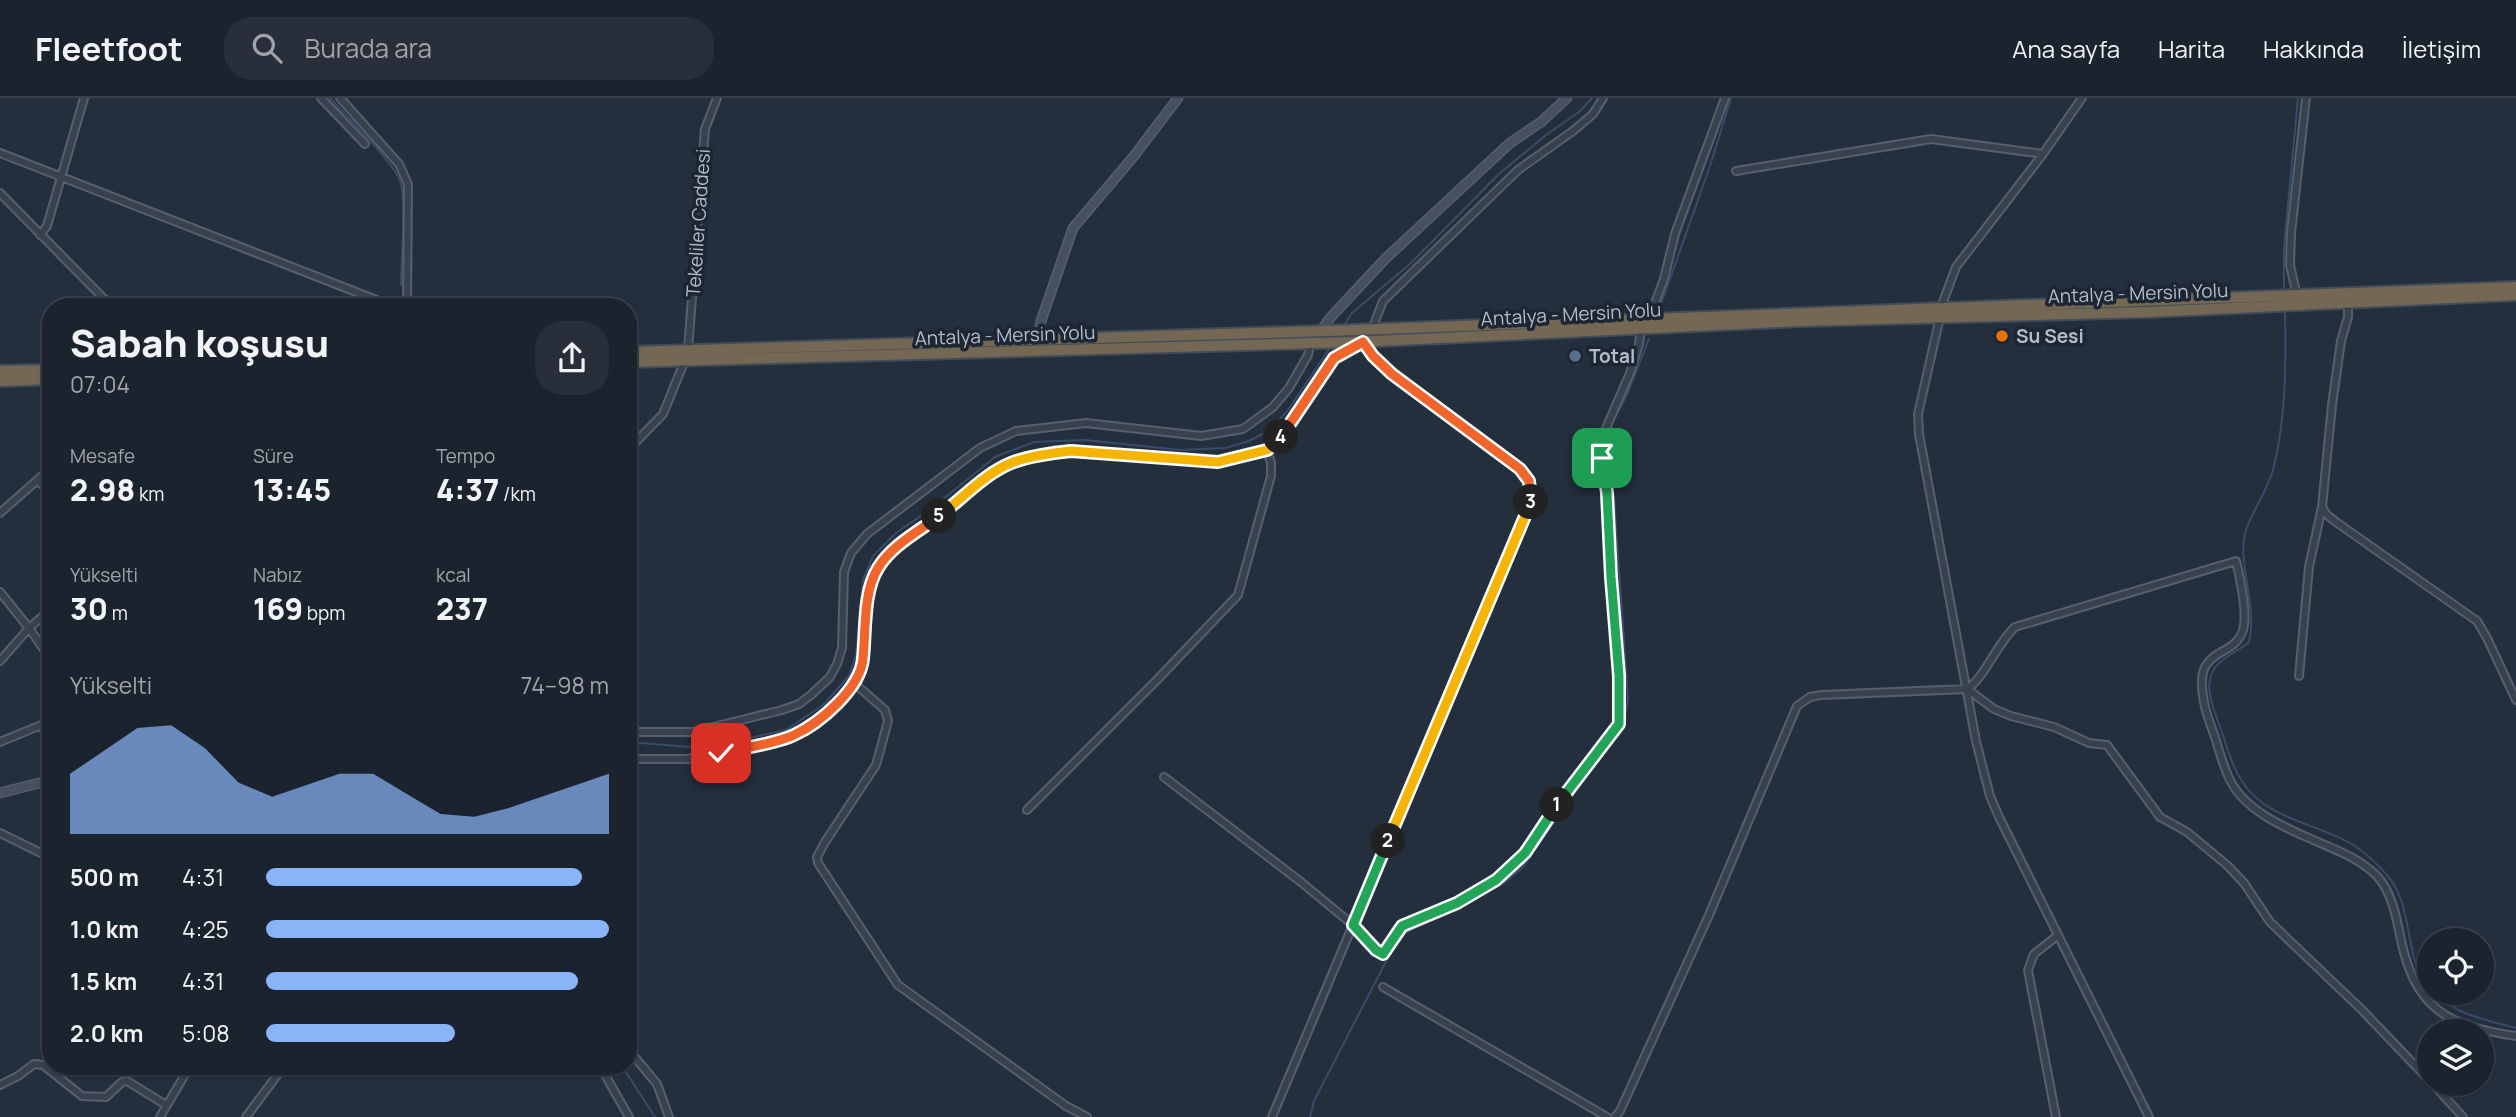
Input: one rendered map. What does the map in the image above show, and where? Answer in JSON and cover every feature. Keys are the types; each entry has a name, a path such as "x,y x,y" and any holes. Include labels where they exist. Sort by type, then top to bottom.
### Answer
{"highway":[{"name":"Antalya - Mersin Yolu","path":"637,361 687,355 1038,340 1323,335 1372,329 1649,319 2273,301 2516,287"},
{"name":"Antalya - Mersin Yolu","path":"2294,299 2348,303 2516,295"},
{"name":"Antalya - Mersin Yolu","path":"637,352 687,355 1310,344 1323,335 1359,342 1940,312"},
{"path":"0,372 42,370"},
{"path":"0,381 42,379"}],"street":[{"path":"40,235 47,226 84,98"},
{"path":"321,98 365,144"},
{"path":"340,98 392,155 406,175 407,298"},
{"name":"Tekeliler Caddesi","path":"637,441 663,414 687,355 705,129 717,98"},
{"path":"1038,340 1041,321 1073,228 1134,156 1178,98"},
{"path":"1323,335 1330,318 1386,258 1510,143 1541,122 1567,98"},
{"path":"1372,329 1383,301 1518,170 1593,114 1603,98"},
{"path":"1649,319 1664,279 1675,234 1725,98"},
{"path":"2082,98 2043,154 1956,267 1940,312 1918,414 1919,434 1976,741 1990,796 2057,936 2149,1117"},
{"path":"2294,299 2290,265 2291,233 2306,98"},
{"path":"1735,171 1931,139 2043,154"},
{"path":"0,153 371,298"},
{"path":"0,193 103,298"},
{"path":"2299,676 2309,567 2322,507 2333,393 2341,341 2348,317 2348,303"},
{"path":"1164,777 1353,925 1383,954 1402,926 1457,903 1496,880 1525,853 1550,815 1619,724 1619,676 1607,493 1601,444 1630,373 1639,344 1640,329"},
{"path":"637,758 688,760 793,736 844,697 863,663 869,600 879,566 902,543 993,473 1010,464 1051,453 1071,451 1218,462 1267,450 1287,430 1334,358 1359,342 1392,374 1520,469 1529,481 1532,499 1272,1117"},
{"path":"637,732 704,730 782,710 799,704 811,695 830,677 842,648 844,572 851,553 867,534 980,448 1016,431 1073,424 1118,426 1200,436 1243,429 1273,407 1289,388 1308,355 1310,344"},
{"path":"1027,810 1154,684 1238,595 1271,476 1272,463 1267,450"},
{"path":"0,513 42,476"},
{"path":"37,480 42,485"},
{"path":"2322,507 2336,522 2477,621 2516,700"},
{"path":"1615,1117 1703,926 1797,706 1810,697 1821,695 1967,689 1976,683 2005,636 2015,627 2236,561 2245,620 2243,631 2238,639 2212,655 2206,663 2202,688 2204,704 2229,779 2251,805 2269,818 2346,854 2365,865 2379,879 2387,890 2408,970 2416,987 2441,1014 2467,1026 2516,1036"},
{"path":"0,592 42,647"},
{"path":"1,658 42,616"},
{"path":"854,683 885,710 888,721 876,765 825,842 817,857 818,863 898,985 1066,1106 1087,1117"},
{"path":"1967,689 1994,709 2011,716 2032,719 2090,743 2107,744 2160,817 2187,832 2228,866 2244,883 2270,922 2361,1009 2417,1068"},
{"path":"0,742 41,726"},
{"path":"0,793 42,782"},
{"path":"0,833 42,854"},
{"path":"2056,1117 2028,970 2034,954 2057,936"},
{"path":"1383,987 1607,1117"},
{"path":"637,1060 657,1084 669,1117"},
{"path":"0,1085 34,1064 42,1065"},
{"path":"56,1075 82,1096 106,1097 122,1082 127,1081 166,1105"},
{"path":"160,1117 184,1075"},
{"path":"246,1117 277,1075"},
{"path":"605,1075 629,1117"},
{"path":"2443,1096 2463,1117"}],"waterway":[{"path":"330,98 379,151 400,181 403,216 401,285"},
{"path":"1344,325 1352,313 1411,263 1499,174 1579,112 1592,98"},
{"path":"1660,307 1731,98"},
{"path":"2284,292 2284,248 2298,98"},
{"path":"2285,311 2284,389 2278,447 2271,475 2249,522 2244,542 2251,613 2249,642 2216,667 2209,683 2211,700 2235,768 2253,794 2279,813 2355,846 2387,875 2402,902 2417,967"},
{"path":"1310,1117 1314,1101 1395,944 1405,933 1504,883 1522,868 1624,722 1628,699 1610,441 1612,422 1626,397 1649,339"},
{"path":"637,743 703,748 786,730 823,705 849,676 856,655 863,580 873,556 896,533 995,457 1034,442 1085,440 1180,450 1225,448 1249,441 1270,430 1288,410 1330,348"},
{"path":"2449,1005 2483,1019 2516,1028"},
{"path":"628,1075 655,1117"}],"place":[{"name":"Su Sesi","path":"2002,336"},
{"name":"Total","path":"1575,356"}],"route":[{"path":"721,753 793,736 844,697 858,678 863,663 869,600 879,566 902,543 993,473 1010,464 1051,453 1071,451 1137,455 1189,462 1218,462 1267,450 1287,430 1334,358 1363,342 1392,374 1432,401 1520,469 1529,481 1532,499 1353,925 1383,954 1387,952 1402,926 1457,903 1496,880 1516,863 1619,724 1619,676 1607,493 1602,458"}]}
